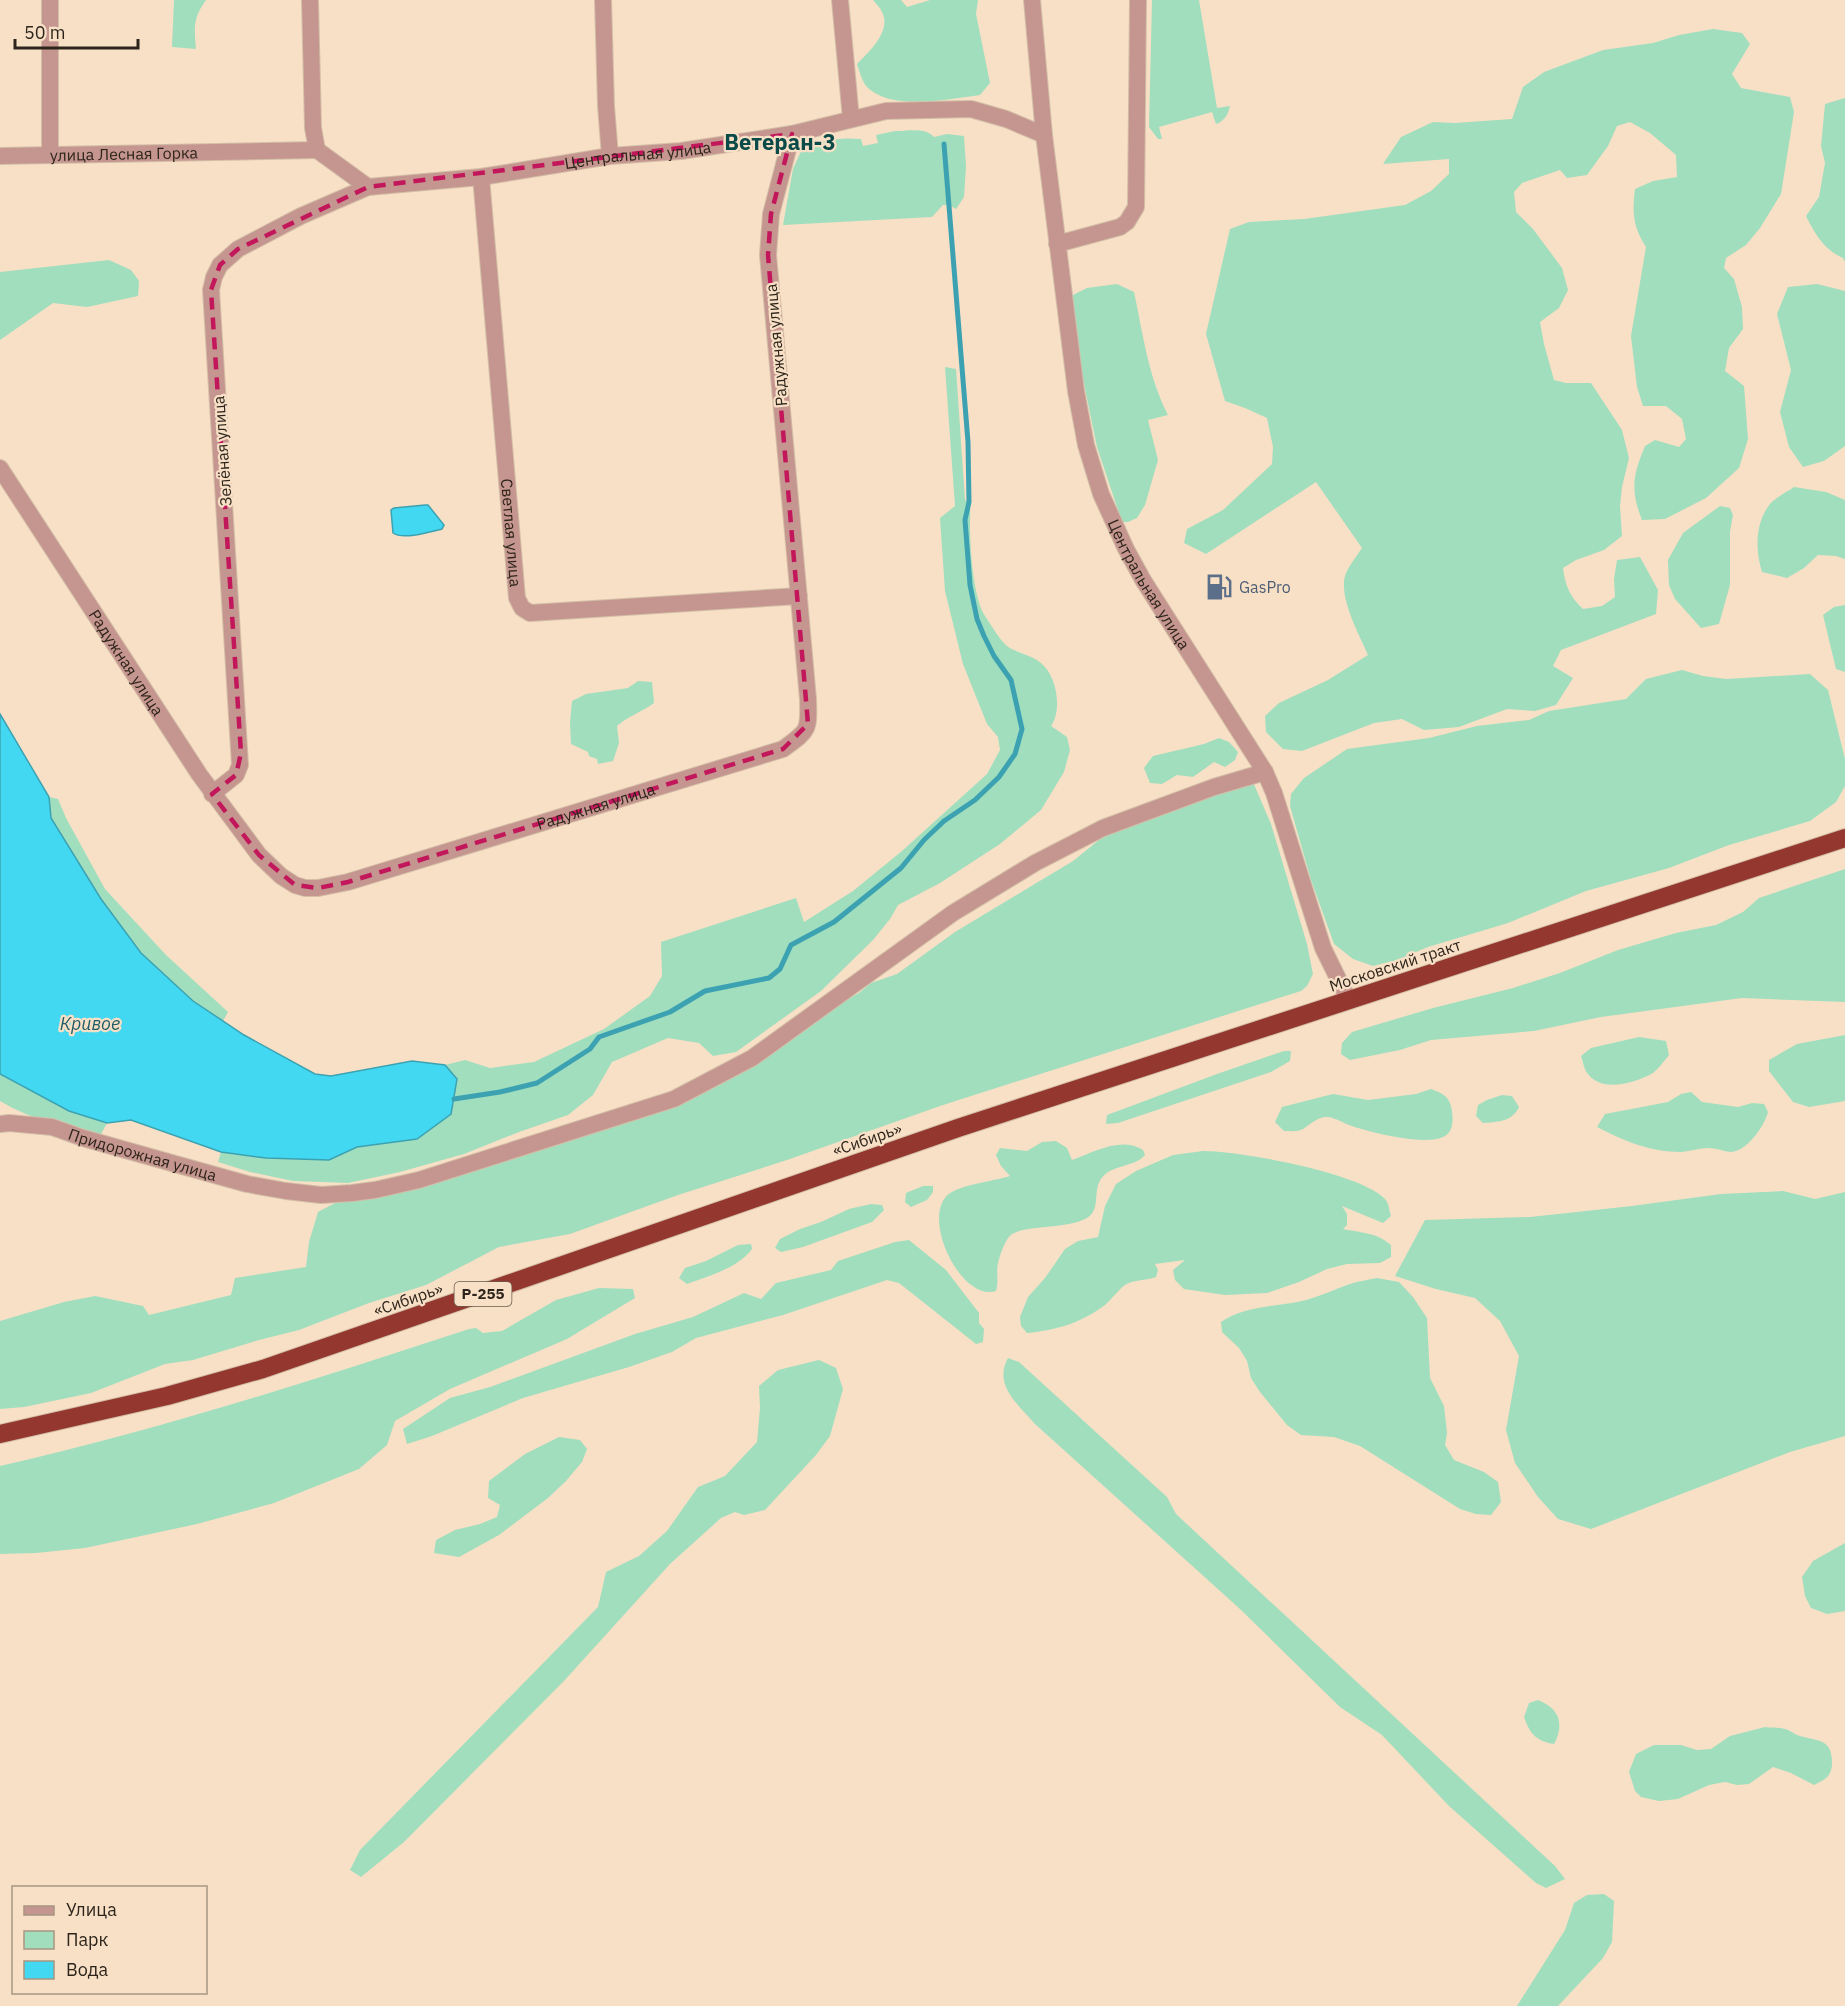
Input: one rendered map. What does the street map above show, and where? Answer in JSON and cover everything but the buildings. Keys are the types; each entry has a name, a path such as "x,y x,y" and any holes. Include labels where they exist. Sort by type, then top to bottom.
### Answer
{"highway":[{"name":"Московский тракт","path":"957,1128 1845,838"},
{"name":"«Сибирь»","path":"0,1434 167,1396 263,1369 957,1128"}],"street":[{"name":"улица Лесная Горка","path":"50,0 50,155 317,150"},
{"path":"310,0 313,128 317,150 368,186"},
{"path":"603,0 610,156"},
{"path":"840,0 851,119"},
{"name":"Центральная улица","path":"1032,0 1044,135 1076,391 1086,445 1101,494 1143,580 1265,772 1274,793 1323,948 1349,1001"},
{"path":"1057,244 1120,227 1133,215 1136,207 1138,0"},
{"name":"Центральная улица","path":"368,186 482,177 610,156 681,151 792,134 886,111 971,109 1006,119 1044,135"},
{"name":"Радужная улица","path":"0,468 212,794 260,855 281,876 295,885 318,888 348,882 783,749 800,736 808,724 808,699 768,255 771,214 792,134"},
{"path":"0,156 50,155"},
{"name":"Светлая улица","path":"482,177 517,598 522,608 530,613 799,596"},
{"name":"Зелёная улица","path":"212,794 236,775 241,753 211,290 214,277 220,265 238,249 301,216 368,186"},
{"name":"Придорожная улица","path":"0,1124 52,1126 83,1138 196,1170 247,1184 286,1191 321,1195 352,1193 419,1180 674,1099 752,1058 953,913 1035,863 1103,828 1214,787 1265,772"}],"highlighted area":[{"path":"792,134 771,214 768,255 808,724 783,749 348,882 318,888 295,885 259,855 212,794 236,775 241,753 211,290 220,265 238,249 368,187"}],"green space":[{"path":"174,0 206,0 195,23 196,49 172,47"},
{"path":"873,0 901,0 907,7 930,0 978,0 976,14 990,83 980,95 936,101 904,101 876,94 866,86 857,64 878,41 884,26 882,12"},
{"path":"1152,0 1199,0 1217,108 1230,106 1226,117 1219,123 1216,124 1212,112 1159,127 1162,139 1158,139 1149,127"},
{"path":"1713,29 1742,33 1750,44 1732,74 1741,88 1790,97 1794,112 1781,194 1760,228 1746,245 1726,258 1724,268 1734,279 1742,307 1743,329 1729,348 1725,371 1744,386 1748,439 1739,468 1706,498 1665,519 1642,520 1634,483 1645,446 1655,440 1679,447 1686,439 1682,419 1666,406 1643,406 1637,387 1631,336 1646,247 1638,233 1634,219 1635,189 1653,181 1677,177 1676,155 1650,133 1630,122 1617,126 1608,146 1587,175 1567,178 1560,170 1522,183 1514,192 1516,212 1533,229 1562,268 1568,290 1559,308 1540,322 1554,380 1566,383 1591,383 1622,430 1629,458 1620,506 1622,536 1604,550 1576,560 1563,568 1567,585 1571,595 1583,609 1602,606 1615,597 1614,579 1617,560 1640,557 1658,590 1656,614 1561,650 1553,666 1573,678 1556,705 1535,711 1507,709 1459,727 1424,730 1402,719 1374,723 1302,751 1283,749 1266,732 1265,716 1279,703 1328,680 1368,655 1350,614 1344,592 1346,573 1362,548 1316,482 1206,554 1184,543 1187,529 1223,510 1272,464 1273,447 1267,418 1225,401 1206,334 1230,229 1249,222 1304,219 1405,205 1431,191 1449,174 1449,159 1383,164 1401,137 1433,122 1455,123 1512,119 1523,87 1544,72 1603,50 1653,43 1679,35"},
{"path":"1845,98 1845,262 1821,241 1806,216 1819,197 1825,163 1821,146 1825,104"},
{"path":"895,131 921,131 934,137 947,134 964,136 966,166 964,197 956,209 943,205 932,217 783,225 793,169 802,149 824,141 845,138 861,139 863,146 878,143 876,135"},
{"path":"109,260 131,270 139,281 138,296 87,307 53,303 0,340 0,272"},
{"path":"1117,284 1134,292 1151,370 1168,415 1148,420 1158,460 1145,505 1137,518 1128,522 1122,522 1097,447 1077,350 1071,296 1087,288"},
{"path":"1817,284 1845,291 1845,446 1824,461 1803,467 1789,447 1780,412 1791,370 1777,314 1788,287"},
{"path":"945,367 956,369 965,500 970,505 973,572 981,608 995,632 1007,646 1036,659 1048,672 1055,687 1057,704 1051,726 1067,737 1070,750 1064,772 1041,810 1000,844 940,883 898,905 873,940 821,991 736,1052 713,1056 699,1043 668,1038 612,1062 593,1095 568,1115 464,1154 400,1172 348,1183 293,1181 250,1172 218,1162 221,1152 266,1158 329,1160 357,1147 417,1139 451,1114 457,1079 445,1065 465,1060 490,1068 534,1062 604,1029 650,996 662,976 661,942 796,898 804,922 853,891 902,851 987,774 1000,750 998,737 987,724 963,664 945,591 940,518 955,506"},
{"path":"1794,487 1826,492 1845,500 1845,559 1818,555 1804,568 1787,578 1762,572 1758,555 1758,537 1761,520 1770,504"},
{"path":"1720,506 1730,508 1733,515 1730,532 1730,585 1719,624 1701,628 1675,599 1669,585 1668,560 1683,533"},
{"path":"1845,605 1845,672 1836,669 1823,615 1834,607"},
{"path":"1682,670 1726,679 1810,674 1828,690 1845,759 1845,786 1836,802 1810,821 1729,845 1669,868 1586,891 1508,923 1428,947 1397,960 1373,966 1353,959 1334,944 1311,880 1290,806 1291,794 1304,778 1347,749 1429,738 1477,726 1529,720 1549,711 1626,699 1646,679"},
{"path":"638,681 652,682 654,703 617,726 619,743 613,761 598,764 597,759 589,756 588,752 571,744 572,701 586,694 628,688"},
{"path":"1219,738 1229,742 1238,752 1235,760 1225,767 1214,762 1193,777 1177,775 1162,784 1150,783 1144,768 1153,756 1204,744"},
{"path":"1253,782 1271,824 1307,944 1313,974 1307,986 1301,991 943,1105 570,1234 499,1247 426,1285 369,1303 299,1330 193,1360 165,1364 91,1393 24,1407 0,1409 0,1321 64,1302 95,1296 143,1306 149,1315 231,1295 235,1278 306,1267 309,1242 318,1212 337,1202 704,1082 859,993 871,983 897,974 955,932 1073,861 1109,832 1176,797"},
{"path":"49,797 58,799 105,889 166,955 228,1012 223,1021 193,1001 141,953 101,899 51,818"},
{"path":"1845,869 1845,1002 1742,998 1601,1017 1534,1031 1431,1040 1400,1050 1350,1060 1341,1054 1342,1043 1352,1032 1513,988 1560,973 1618,950 1676,933 1716,925 1743,912 1759,898"},
{"path":"1845,1035 1845,1101 1809,1107 1793,1102 1769,1071 1769,1060 1797,1044"},
{"path":"1639,1037 1666,1041 1669,1055 1653,1073 1629,1083 1610,1085 1594,1080 1587,1072 1581,1056 1591,1048"},
{"path":"1284,1051 1291,1051 1290,1061 1271,1072 1118,1123 1106,1124 1107,1115"},
{"path":"0,1074 69,1111 107,1123 101,1134 62,1126 24,1113 0,1101"},
{"path":"1431,1089 1446,1097 1450,1102 1452,1114 1450,1130 1445,1136 1436,1139 1412,1139 1383,1134 1358,1128 1330,1117 1320,1118 1296,1131 1284,1131 1275,1122 1282,1107 1333,1094 1368,1100 1416,1094"},
{"path":"1691,1092 1702,1102 1738,1107 1752,1103 1764,1104 1768,1112 1750,1142 1732,1152 1702,1148 1670,1152 1648,1148 1597,1127 1605,1114 1668,1102 1681,1094"},
{"path":"1502,1095 1512,1096 1519,1107 1516,1112 1504,1120 1483,1123 1476,1116 1478,1105"},
{"path":"1056,1141 1067,1148 1072,1160 1117,1145 1135,1146 1143,1150 1145,1155 1135,1162 1105,1174 1098,1184 1093,1211 1085,1219 1067,1224 1027,1229 1009,1236 997,1266 996,1291 982,1291 969,1283 957,1270 947,1253 941,1235 939,1217 942,1202 958,1189 1010,1176 1001,1166 996,1155 1000,1148 1027,1151 1042,1142"},
{"path":"1203,1151 1244,1155 1299,1165 1327,1172 1372,1189 1385,1199 1391,1216 1383,1223 1342,1206 1347,1214 1347,1225 1343,1229 1380,1238 1391,1245 1391,1257 1380,1263 1347,1264 1327,1269 1267,1293 1225,1295 1184,1289 1175,1280 1173,1270 1185,1260 1155,1264 1158,1270 1156,1277 1125,1285 1105,1305 1087,1317 1059,1328 1027,1333 1021,1326 1020,1317 1028,1297 1045,1278 1065,1249 1078,1241 1098,1237 1105,1206 1116,1184 1136,1171 1173,1155"},
{"path":"923,1186 933,1186 933,1192 927,1200 911,1207 905,1202 906,1193"},
{"path":"1783,1191 1815,1199 1845,1192 1845,1436 1790,1452 1591,1529 1558,1519 1538,1497 1515,1463 1506,1430 1519,1356 1500,1321 1475,1298 1395,1276 1425,1220 1530,1217 1721,1194"},
{"path":"871,1204 882,1205 884,1210 872,1222 803,1247 781,1252 775,1248 780,1239 800,1229 849,1209"},
{"path":"909,1240 946,1270 979,1313 979,1323 984,1329 983,1342 976,1344 899,1283 887,1280 783,1315 696,1338 672,1352 523,1398 407,1444 403,1429 450,1398 490,1387 635,1334 693,1317 744,1293 761,1299 776,1283 831,1270 838,1261 895,1242"},
{"path":"751,1244 752,1249 746,1256 722,1271 687,1284 679,1278 685,1268 706,1261 738,1245"},
{"path":"1377,1278 1399,1282 1413,1297 1427,1318 1430,1378 1444,1406 1447,1433 1445,1445 1454,1460 1484,1472 1498,1482 1501,1502 1491,1515 1476,1514 1460,1509 1360,1446 1334,1437 1301,1435 1287,1425 1260,1392 1251,1378 1247,1361 1239,1348 1222,1332 1221,1322 1241,1312 1306,1300 1350,1284"},
{"path":"599,1288 633,1289 635,1298 567,1339 450,1389 395,1421 387,1445 359,1469 274,1503 197,1524 85,1548 0,1554 0,1466 119,1437 294,1385 469,1329 476,1328 483,1333 502,1331 556,1300"},
{"path":"1008,1358 1019,1362 1167,1497 1176,1514 1555,1866 1565,1879 1546,1888 1536,1883 1449,1806 1382,1735 1340,1707 1240,1609 1035,1424 1015,1401 1005,1385 1004,1368"},
{"path":"819,1360 836,1368 843,1389 830,1436 816,1455 765,1510 744,1515 735,1512 721,1518 670,1564 564,1681 404,1842 361,1877 350,1870 360,1850 598,1607 606,1572 639,1556 667,1531 698,1487 725,1476 757,1442 759,1386 778,1370"},
{"path":"559,1437 580,1440 587,1449 582,1462 548,1498 499,1535 459,1557 434,1553 436,1540 455,1530 497,1517 500,1505 488,1498 489,1481 525,1454"},
{"path":"1845,1543 1845,1611 1827,1614 1811,1608 1805,1596 1802,1577 1813,1561"},
{"path":"1538,1700 1551,1707 1558,1718 1559,1730 1554,1744 1534,1736 1524,1717 1529,1703"},
{"path":"1765,1727 1785,1729 1827,1745 1832,1756 1829,1775 1814,1785 1773,1767 1749,1784 1737,1785 1725,1782 1709,1785 1678,1799 1659,1801 1641,1797 1635,1791 1629,1772 1636,1754 1654,1745 1681,1745 1697,1750 1711,1749 1730,1736"},
{"path":"1604,1894 1614,1901 1612,1942 1603,1958 1558,2006 1517,2006 1565,1930 1574,1903 1587,1895"}],"water":[{"path":"428,505 444,525 442,529 410,536 393,533 391,510"},
{"name":"Кривое","path":"0,714 49,797 51,818 101,899 141,953 193,1001 244,1035 315,1074 331,1076 412,1061 445,1065 457,1079 451,1114 417,1139 357,1147 329,1160 266,1158 221,1152 131,1120 107,1123 69,1111 0,1074"}],"waterway":[{"path":"454,1099 500,1092 537,1083 590,1049 599,1037 670,1012 705,991 769,978 780,969 791,945 834,922 901,868 924,840 944,821 975,800 999,777 1015,754 1022,729 1011,680 994,656 984,636 977,619 970,585 965,520 969,502 968,442 944,144"}],"place":[{"name":"GasPro","path":"1219,587"}],"district":[{"name":"Ветеран-3","path":"780,142"}]}
